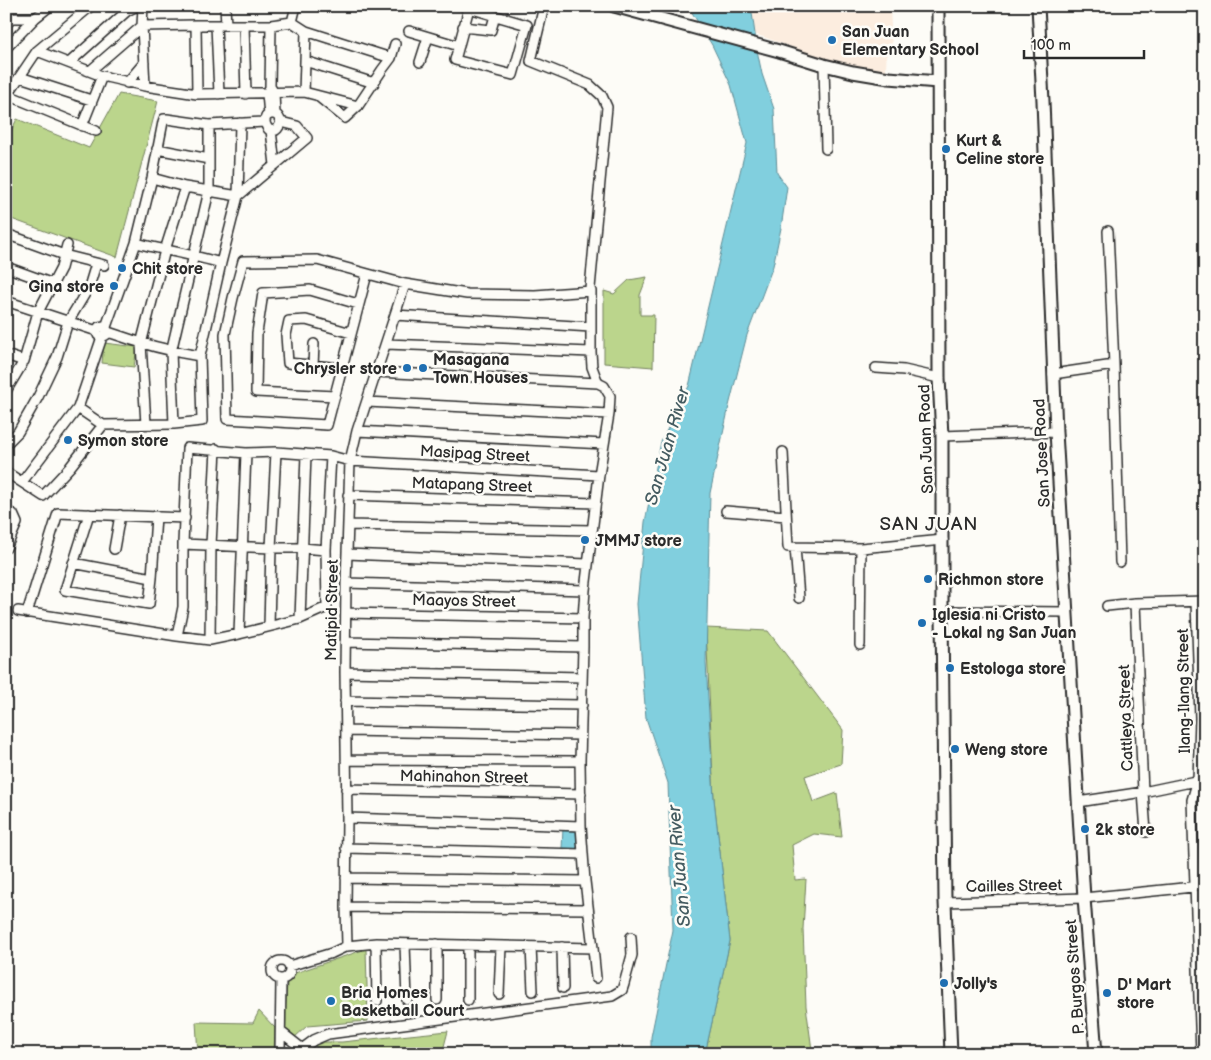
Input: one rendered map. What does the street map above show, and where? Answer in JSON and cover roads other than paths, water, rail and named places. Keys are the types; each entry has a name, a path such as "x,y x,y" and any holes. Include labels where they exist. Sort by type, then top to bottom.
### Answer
{"main road":[{"path":"614,6 853,72 881,77 938,82"},
{"name":"San Juan Road","path":"938,6 939,378 942,436 942,611 946,902 951,1054"},
{"name":"San Jose Road","path":"1038,6 1053,374 1084,898"},
{"name":"P. Burgos Street","path":"1084,898 1096,1054"}],"street":[{"path":"6,48 35,18 50,6"},
{"path":"91,6 37,51 7,96 96,132"},
{"path":"68,63 127,11 137,6"},
{"path":"143,6 145,86"},
{"path":"219,94 221,25 225,6"},
{"path":"292,22 296,6"},
{"path":"544,6 531,61 590,85 602,96 607,107 590,288"},
{"path":"467,7 495,16 527,25 513,74 455,60 467,7"},
{"path":"464,27 491,30 495,16"},
{"path":"6,24 14,18 35,18"},
{"path":"90,71 142,26 271,25 292,22 306,31 391,58"},
{"path":"196,25 197,94"},
{"path":"244,25 246,94"},
{"path":"271,25 270,91 272,118 279,128 275,130 266,128 272,118"},
{"path":"304,92 306,31"},
{"path":"409,31 459,46"},
{"path":"420,62 428,36"},
{"path":"316,96 344,118 358,106 374,83 391,58 395,44"},
{"path":"37,51 102,76 127,83 197,94 246,94 270,91 304,92 358,106"},
{"path":"305,61 374,83"},
{"path":"127,83 144,63"},
{"path":"824,65 826,149"},
{"path":"82,126 102,76"},
{"path":"20,77 91,100"},
{"path":"22,482 78,408 103,332 136,243 164,120 209,125 272,118 297,126 307,138 238,196 184,187 152,178"},
{"path":"78,408 103,425 174,424 202,421 200,356 238,196 240,123"},
{"path":"174,424 171,352 209,191 209,125"},
{"path":"271,130 275,165"},
{"path":"157,149 209,159"},
{"path":"146,424 141,344 165,250 184,187"},
{"path":"1108,231 1120,562"},
{"path":"6,234 64,255 100,265 90,286 68,322 57,356 38,397 18,432 6,444"},
{"path":"136,243 194,255 221,263"},
{"path":"6,391 24,361 38,312 61,268 67,245"},
{"path":"367,274 327,424 227,419 225,334 232,298 243,261 317,260 405,284 467,294 535,295 591,291 592,367 598,383"},
{"path":"6,267 53,284"},
{"name":"Matipid Street","path":"347,946 345,642 350,461 357,431 405,284"},
{"path":"335,396 256,392 257,333 264,293 310,290 358,304"},
{"path":"6,301 141,344 171,352 200,356"},
{"path":"395,315 591,327"},
{"path":"342,368 288,363 286,335 289,321 306,320 351,333"},
{"path":"313,366 314,344"},
{"path":"386,344 591,352"},
{"path":"6,355 24,361"},
{"path":"1053,374 1114,365"},
{"path":"876,368 904,370 939,378"},
{"path":"376,372 598,383 604,386 610,396 585,590 580,735 581,826 587,910 596,978"},
{"path":"367,402 609,414"},
{"path":"6,472 43,496 70,467 103,425"},
{"path":"357,431 604,444"},
{"path":"942,436 1056,432"},
{"name":"Masipag Street","path":"185,518 187,448 246,453 306,454 331,456 350,461 599,475"},
{"path":"210,640 211,545 216,450"},
{"path":"269,626 276,452"},
{"path":"783,452 788,547 861,548 943,540"},
{"path":"239,634 246,453"},
{"path":"300,619 306,454"},
{"path":"177,636 182,607 185,518 58,513 22,612 177,636 210,640 239,634 300,619 327,607 326,550 331,456"},
{"name":"Matapang Street","path":"348,495 595,503"},
{"path":"6,511 13,514 17,523 6,548"},
{"path":"726,511 786,516"},
{"path":"88,514 65,590 149,604 156,516"},
{"path":"114,549 120,515"},
{"path":"348,525 592,530"},
{"path":"184,544 326,550"},
{"path":"795,547 800,598"},
{"path":"860,645 861,548"},
{"path":"347,554 588,564"},
{"path":"73,563 152,578"},
{"path":"346,583 585,590"},
{"path":"1107,606 1135,603 1200,602"},
{"name":"Ilang-Ilang Street","path":"1200,602 1202,779 1192,800 1201,910 1203,1043 1201,1054"},
{"name":"Cattleya Street","path":"1135,603 1146,832"},
{"path":"942,611 1067,612"},
{"name":"Maayos Street","path":"346,613 583,618"},
{"path":"345,642 583,647"},
{"path":"345,672 582,677"},
{"path":"345,701 582,705"},
{"path":"346,731 580,735"},
{"path":"346,760 580,761"},
{"path":"1078,802 1143,792 1202,779"},
{"name":"Mahinahon Street","path":"346,789 581,794"},
{"path":"347,818 581,826"},
{"path":"346,848 583,854"},
{"path":"346,878 585,881"},
{"name":"Cailles Street","path":"946,902 1084,898 1200,886"},
{"path":"346,907 587,910"},
{"path":"281,1032 302,1052 314,1040 328,1034 612,996 622,990 624,984 632,955 631,937"},
{"path":"290,966 347,946 376,943 593,948"},
{"path":"376,943 377,1001"},
{"path":"405,944 407,1000"},
{"path":"437,944 437,1000"},
{"path":"468,945 468,1000"},
{"path":"499,994 501,946"},
{"path":"530,947 532,991"},
{"path":"562,947 563,988"},
{"path":"282,961 290,966 289,975 281,979 272,972 276,962 282,961"},
{"path":"280,1054 281,979"}],"water":[{"name":"San Juan River","path":"688,6 751,6 762,74 774,109 777,173 787,187 773,266 747,335 710,493 706,663 714,799 730,941 705,1054 651,1054 651,1037 673,930 668,783 646,718 637,604 645,522 661,442 689,386 747,143 731,85 712,45"},
{"path":"578,827 578,849 562,849 563,828"}],"place":[{"name":"San Juan Elementary School","path":"832,40"},
{"name":"Kurt & Celine store","path":"946,149"},
{"name":"Chit store","path":"122,268"},
{"name":"Gina store","path":"114,286"},
{"name":"Chrysler store","path":"407,368"},
{"name":"Masagana Town Houses","path":"423,368"},
{"name":"Symon store","path":"68,440"},
{"name":"JMMJ store","path":"585,540"},
{"name":"Richmon store","path":"928,579"},
{"name":"Iglesia ni Cristo - Lokal ng San Juan","path":"922,623"},
{"name":"Estologa store","path":"950,668"},
{"name":"Weng store","path":"955,749"},
{"name":"2k store","path":"1085,829"},
{"name":"Jolly's","path":"944,983"},
{"name":"D' Mart store","path":"1107,993"},
{"name":"Bria Homes Basketball Court","path":"331,1001"}],"district":[{"name":"SAN JUAN","path":"929,523"}]}
